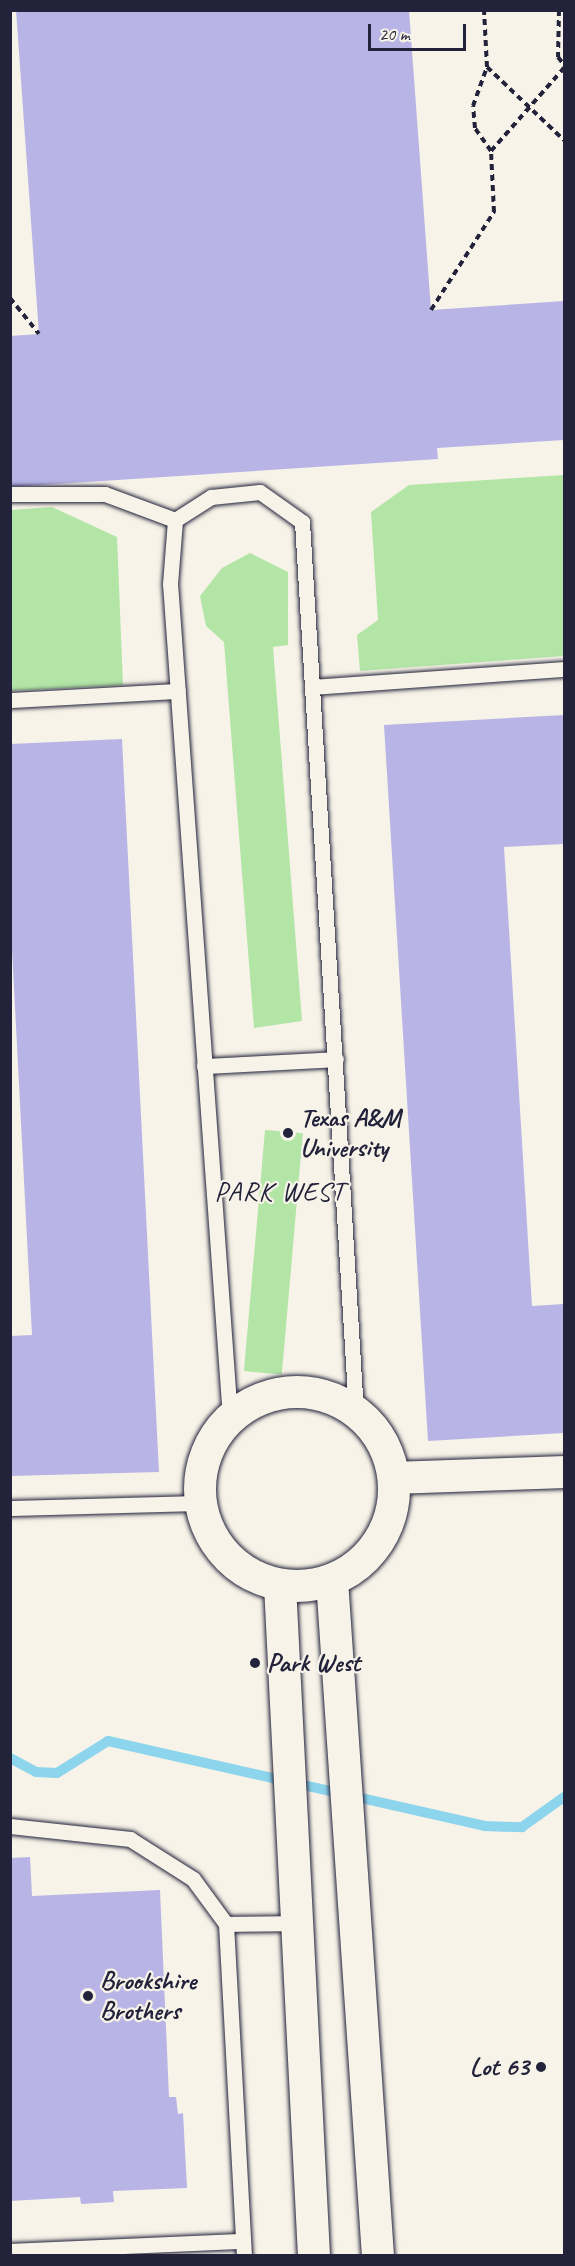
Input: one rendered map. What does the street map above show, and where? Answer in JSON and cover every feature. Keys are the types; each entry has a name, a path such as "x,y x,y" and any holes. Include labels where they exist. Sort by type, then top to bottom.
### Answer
{"street":[{"path":"291,1392 326,1396 356,1412 388,1453 394,1478 392,1510 380,1540 359,1564 332,1580 280,1585 243,1569 215,1541 200,1503 201,1472 211,1443 230,1418 258,1400 291,1392"},
{"path":"394,1478 564,1472"},
{"path":"332,1580 378,2256"},
{"path":"280,1585 314,2256"}],"lane":[{"path":"175,520 212,497 260,492 302,522 356,1412"},
{"path":"10,494 105,494 175,520"},
{"path":"175,520 170,584 230,1418"},
{"path":"312,687 564,669"},
{"path":"10,700 178,691"},
{"path":"204,1066 336,1059"},
{"path":"10,1508 200,1503"},
{"path":"10,1826 130,1839 193,1879 226,1924 243,2248 157,2251 10,2251"},
{"path":"226,1924 297,1923"}],"path":[{"path":"431,310 494,212 491,151 475,128 473,106 487,67 484,10"},
{"path":"491,151 564,66 558,57 560,10"},
{"path":"487,67 564,140"},
{"path":"10,298 39,334"}],"green space":[{"path":"564,475 564,656 360,671 357,635 378,620 371,512 409,485"},
{"path":"52,507 117,537 123,685 11,691 11,510"},
{"path":"250,553 288,572 288,645 273,647 302,1021 254,1028 224,642 206,626 200,596 222,568"},
{"path":"265,1130 303,1133 282,1374 244,1371"}],"building":[{"path":"16,10 409,10 431,310 564,301 564,440 437,448 438,459 10,487 10,336 39,334"},
{"path":"564,715 564,844 504,847 532,1306 564,1304 564,1433 428,1441 384,725"},
{"path":"122,739 159,1472 10,1476 10,1336 32,1335 10,911 10,744"},
{"name":"Brookshire Brothers","path":"30,1857 32,1896 160,1890 169,2097 176,2097 178,2114 183,2113 187,2188 113,2191 114,2202 81,2204 80,2197 10,2201 10,1858"}],"waterway":[{"path":"10,1758 36,1772 57,1773 108,1741 484,1826 522,1827 564,1797"}],"place":[{"name":"Texas A&M University","path":"288,1133"},
{"name":"Park West","path":"255,1663"},
{"name":"Brookshire Brothers","path":"88,1996"},
{"name":"Lot 63","path":"541,2067"}],"district":[{"name":"PARK WEST","path":"280,1192"}]}
